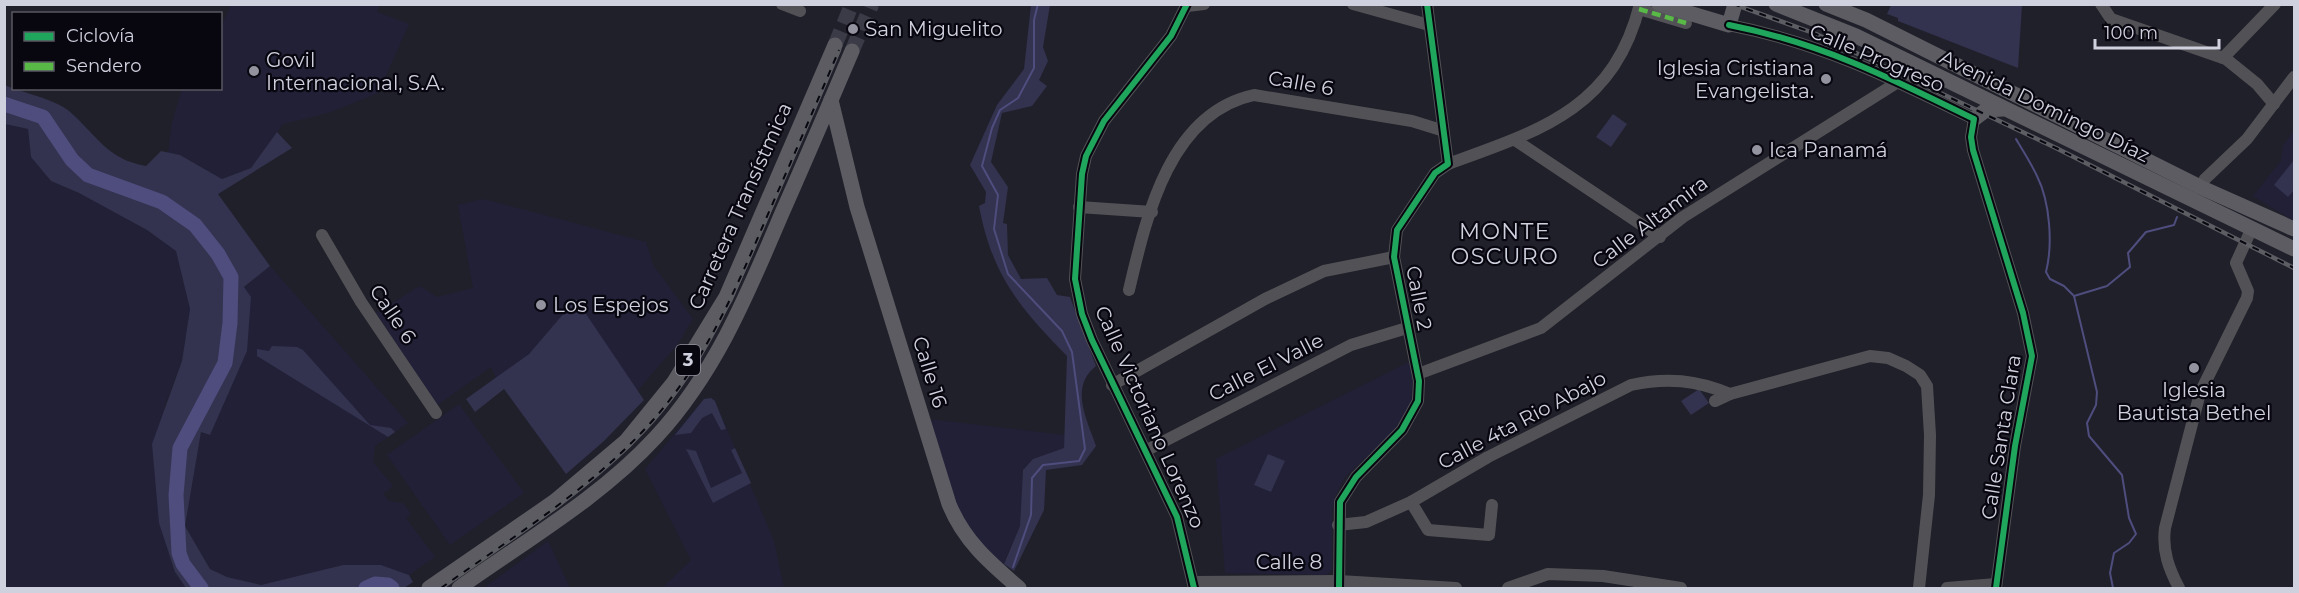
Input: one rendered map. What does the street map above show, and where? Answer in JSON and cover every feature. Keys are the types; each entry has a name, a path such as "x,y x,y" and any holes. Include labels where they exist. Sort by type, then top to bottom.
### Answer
{"main road":[{"path":"1659,4 1729,26 1735,5"},
{"name":"Avenida Domingo Díaz","path":"1776,4 1856,36 2251,230 2295,249"},
{"name":"Avenida Domingo Díaz","path":"1826,4 1866,20 2200,187 2295,229"},
{"name":"Carretera Transístmica","path":"429,588 555,501 626,441 674,382 726,297 835,45"},
{"name":"Carretera Transístmica","path":"459,588 587,497 642,451 680,409 715,358 747,298 852,51"},
{"name":"Calle 16","path":"831,100 860,214 949,504 962,532 979,552 1019,588"},
{"path":"1974,119 1986,110 1998,108 2011,111"},
{"path":"814,138 828,134 841,146"}],"street":[{"path":"782,4 800,11"},
{"path":"1187,5 1204,4"},
{"path":"1353,4 1430,25"},
{"path":"1427,4 1448,164 1515,140 1565,114 1590,94 1610,74 1624,52 1639,7 1686,23"},
{"path":"2101,4 2111,19 2223,58 2257,84 2274,104"},
{"path":"2223,58 2275,4"},
{"name":"Calle Victoriano Lorenzo","path":"1187,5 1171,36 1118,102 1091,143 1082,174 1074,279 1077,297 1092,340 1112,386 1147,450 1178,517 1194,585"},
{"name":"Calle Progreso","path":"1729,26 1800,41 1898,82 1974,119"},
{"path":"2200,187 2205,179 2247,139 2295,77"},
{"name":"Calle Altamira","path":"1418,374 1541,328 1712,198 1898,82"},
{"name":"Calle 6","path":"1129,290 1166,169 1180,145 1220,106 1236,98 1254,95 1412,121 1442,130"},
{"name":"Calle Santa Clara","path":"1974,119 1971,137 1973,150 2023,313 2032,357 2015,446 1996,586"},
{"path":"1515,140 1660,237"},
{"name":"Calle 2","path":"1339,585 1340,502 1351,483 1395,439 1413,413 1419,391 1418,374 1394,257 1394,242 1402,219 1435,173 1448,164"},
{"path":"1079,207 1152,212"},
{"path":"2179,588 2169,568 2163,542 2165,528 2200,393 2247,298 2248,291 2236,262 2251,230"},
{"name":"Calle 6","path":"322,235 361,302 436,413"},
{"path":"1112,386 1265,299 1324,271 1394,257"},
{"name":"Calle El Valle","path":"1147,450 1351,345 1407,328"},
{"path":"1715,401 1730,394 1870,357 1888,358 1920,375 1927,386 1930,435 1929,495 1918,588"},
{"name":"Calle 4ta Rio Abajo","path":"1338,525 1366,522 1411,502 1488,458 1631,385 1655,380 1678,380 1697,382 1730,394"},
{"path":"1411,502 1428,530 1489,535 1492,506"},
{"path":"1509,588 1548,574 1603,576 1681,588"},
{"name":"Calle 8","path":"1194,585 1456,588"},
{"path":"1947,588 1996,586"}],"shaded area":[{"path":"231,5 379,5 377,12 409,24 378,93 331,112 283,124 251,168 222,179 180,155 168,153 172,123 182,90 222,90 222,25"},
{"path":"1031,5 1050,5 1043,47 1048,61 1039,80 1047,86 1032,106 1002,113 991,162 1008,187 1003,223 1007,224 1008,255 1021,279 1047,278 1057,295 1070,297 1096,366 1088,374 1083,384 1082,404 1096,446 1082,465 1046,470 1044,510 1014,571 1004,564 1020,526 1023,470 1033,459 1064,448 1067,356 1021,305 1000,271 991,252 979,206 985,203 986,192 970,165 997,105 1024,69"},
{"path":"1891,5 2022,5 2018,68 1898,21 1898,18 1887,14"},
{"path":"4,85 12,88 12,90 18,90 63,107 111,152 132,163 146,166 161,151 180,155 222,179 251,168 277,132 292,148 218,194 270,266 244,287 251,297 247,351 210,435 201,432 185,526 210,569 227,577 261,585 343,565 381,565 409,575 413,582 404,588 186,588 175,572 159,523 152,444 182,361 190,309 176,251 147,230 79,193 51,181 31,157 28,129 5,124"},
{"path":"1613,114 1627,124 1611,147 1596,137"},
{"path":"4,124 28,129 31,157 51,181 79,193 147,230 176,250 190,309 182,361 165,405 175,572 186,588 5,588"},
{"path":"2294,131 2294,221 2253,196 2281,161 2283,145"},
{"path":"2294,160 2294,190 2288,197 2274,185"},
{"path":"483,199 646,242 653,265 693,319 677,345 637,391 576,299 529,354 496,378 491,367 436,406 376,313 420,286 437,297 473,288 458,205"},
{"path":"270,266 408,423 375,446 373,462 393,486 383,494 389,501 403,503 411,514 406,518 435,557 409,575 381,565 343,565 261,585 227,577 210,569 185,526 201,432 209,435 243,288"},
{"path":"576,299 644,400 604,441 566,474 504,389 475,412 466,399 529,354"},
{"path":"272,346 297,347 303,350 370,425 391,428 395,432 388,437 257,356 257,349 269,351"},
{"path":"1409,362 1413,382 1411,401 1407,411 1391,434 1345,477 1335,497 1332,512 1332,570 1326,575 1225,573 1216,459"},
{"path":"1699,389 1709,403 1691,415 1681,401"},
{"path":"711,398 715,401 774,541 784,588 662,588 691,560 645,469 704,399"},
{"path":"711,398 715,401 726,429 721,430 712,413 702,418 691,433 675,435 704,399"},
{"path":"459,404 524,493 450,545 387,455"},
{"path":"936,420 1065,435 1064,448 1033,459 1023,470 1020,526 1002,567 960,519 927,421"},
{"path":"735,448 751,483 713,503 686,449 696,451 711,488 742,473 731,450"},
{"path":"1268,454 1285,461 1271,492 1254,485"},
{"path":"548,541 570,588 483,588 485,587"}],"waterway":[{"path":"1013,567 1031,515 1032,478 1043,465 1079,461 1085,449 1072,352 1062,331 1008,274 994,229 998,195 982,166 992,128 1000,110 1018,98 1034,68 1034,20 1038,4"},
{"path":"4,104 43,117 72,160 88,175 162,202 195,225 218,254 231,277 230,323 225,363 180,448 176,495 179,553 183,564 201,588"},
{"path":"2016,139 2035,171 2045,198 2050,236 2046,272 2050,279 2064,286 2074,296 2097,392 2096,405 2087,423 2089,436 2122,475 2129,518 2136,534 2129,543 2114,553 2110,573 2113,588"},
{"path":"2074,296 2107,286 2130,267 2128,253 2146,232 2174,225 2177,217"},
{"path":"366,588 375,584 388,585 392,588"}],"tunnel":[{"path":"835,45 852,4"},
{"path":"852,51 872,4"}],"railway":[{"path":"1733,4 1816,34 2056,148 2294,268"},
{"path":"441,588 525,530 606,467 631,444 672,397 704,349 730,299 839,50"}],"marked path":[{"path":"1639,9 1686,23"}],"cycle path":[{"path":"1187,4 1171,36 1104,121 1086,156 1082,174 1075,279 1082,314 1092,340 1177,517 1194,588"},
{"path":"1339,588 1340,502 1356,477 1402,430 1418,401 1419,381 1394,257 1397,230 1435,173 1448,164 1427,4"},
{"path":"1729,25 1794,42 1855,63 1974,119 1971,137 1973,150 2023,313 2032,356 2015,446 1996,588"}],"place":[{"name":"San Miguelito","path":"853,29"},
{"name":"Govil Internacional, S.A.","path":"254,71"},
{"name":"Iglesia Cristiana Evangelista.","path":"1826,79"},
{"name":"Ica Panamá","path":"1757,150"},
{"name":"Los Espejos","path":"541,305"},
{"name":"Iglesia Bautista Bethel","path":"2194,368"}],"district":[{"name":"MONTE OSCURO","path":"1505,244"}]}
